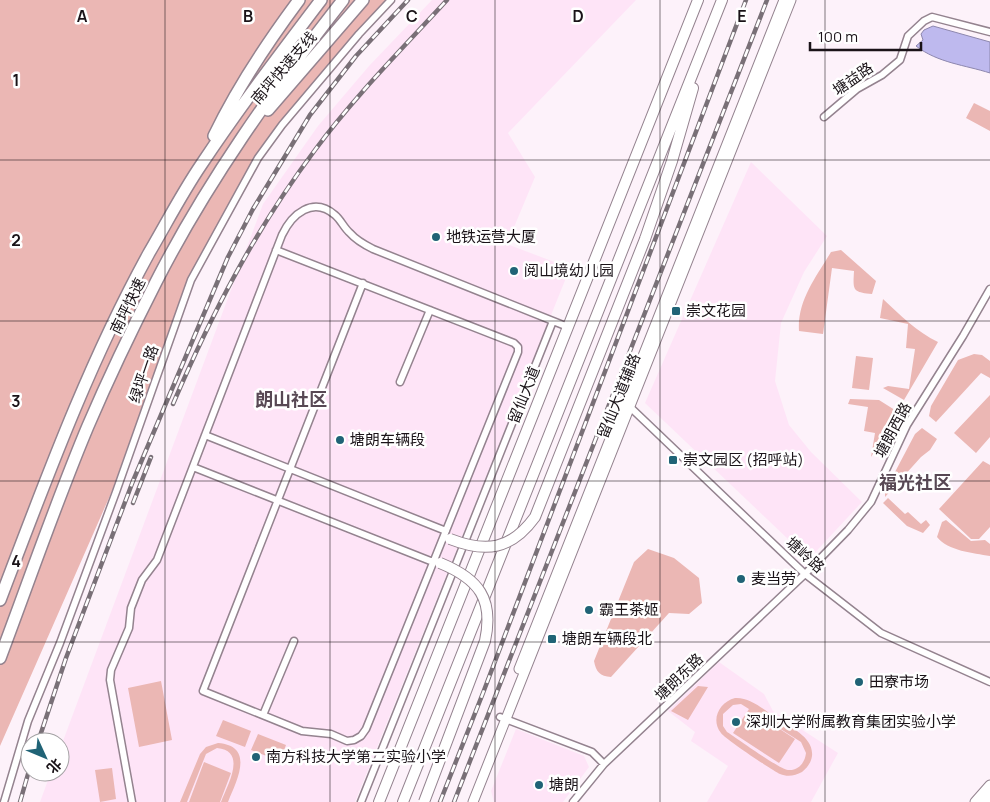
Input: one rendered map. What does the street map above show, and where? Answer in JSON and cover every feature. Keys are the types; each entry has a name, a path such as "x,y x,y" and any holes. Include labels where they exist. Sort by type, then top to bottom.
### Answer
{"highway":[{"name":"南坪快速支线","path":"200,167 222,119 238,91 299,0"},
{"name":"南坪快速","path":"0,600 60,443 94,364 149,254 200,167 253,90 321,0"},
{"name":"南坪快速","path":"0,658 77,455 107,384 156,282 176,244 272,92 343,0"},
{"name":"南坪快速支线","path":"231,156 257,122 362,0"}],"main road":[{"name":"留仙大道","path":"379,802 698,0"},
{"path":"403,802 722,0"},
{"name":"留仙大道辅路","path":"473,802 503,718 784,0"},
{"name":"留仙大道辅路","path":"466,802 503,718 630,407 791,0"},
{"path":"446,535 475,547 501,545 520,535 534,517 645,239 672,161 709,32"},
{"path":"424,802 485,642 488,618 487,608 478,588 464,575 436,562"},
{"path":"975,802 990,785"},
{"path":"985,802 990,796"}],"street":[{"name":"绿坪一路","path":"4,802 28,721 60,644 191,280 263,152 282,125 359,34 391,0"},
{"name":"塘益路","path":"824,117 857,90 882,75 900,60 908,36 924,21 932,17 990,32"},
{"path":"132,802 109,675 129,628 131,608 142,580 157,560 276,250 289,222 295,215 306,209 319,208 327,210 334,215 350,234 364,245 395,259 568,326"},
{"path":"276,250 363,283 514,343 518,347 518,352 436,562 366,729 361,736 347,741 331,734 302,731 203,691 363,283"},
{"name":"塘朗西路","path":"805,574 848,530 871,502 907,425 990,289"},
{"path":"400,382 430,310"},
{"path":"361,802 553,321"},
{"name":"塘岭路","path":"630,407 805,574 881,633 990,682"},
{"path":"205,435 446,535"},
{"path":"193,467 436,562"},
{"name":"塘朗东路","path":"574,802 604,764 805,574"},
{"path":"263,715 294,640"},
{"path":"503,718 592,752 604,764"}],"shaded area":[{"path":"0,0 388,0 281,125 188,279 112,491 0,746"},
{"name":"塘朗车辆段","path":"432,0 636,0 508,133 535,177 507,244 570,268 355,802 40,802 47,782 70,782 70,732 66,732 263,204 318,126 369,66"},
{"path":"933,26 990,42 990,73 942,60 916,46 923,40 921,34 924,30"},
{"path":"974,103 990,111 990,131 966,118"},
{"path":"751,162 827,236 804,272 781,323 775,381 789,425 811,452 862,502 809,559 645,403"},
{"path":"841,250 876,281 872,294 855,289 854,271 832,268 823,334 799,331 799,320 804,299 831,252"},
{"path":"883,299 916,328 938,342 904,400 883,388 888,386 909,389 915,349 906,348 908,324 880,318"},
{"path":"974,354 982,355 990,361 990,378 981,373 936,422 929,416 931,406 958,360"},
{"path":"856,356 873,358 869,390 852,388"},
{"path":"990,395 990,437 976,453 954,433"},
{"path":"850,399 879,400 898,412 871,457 875,433 864,431 868,407 848,404"},
{"path":"922,428 937,439 930,450 921,457 885,497 885,491 915,434"},
{"path":"983,461 990,465 990,527 979,539 971,539 939,509"},
{"path":"888,498 905,514 908,512 921,524 926,520 930,525 923,533 907,526 883,503"},
{"path":"946,520 971,541 985,540 990,544 990,556 961,551 942,542 937,537 942,522"},
{"path":"648,549 674,558 699,578 702,603 689,614 669,613 611,677 604,676 597,671 594,661 634,562"},
{"name":"深圳大学附属教育集团实验小学","path":"719,662 764,694 773,711 838,753 811,802 707,802 728,766 691,741 695,732 668,711"},
{"path":"161,681 172,740 139,747 128,688"},
{"path":"698,686 708,687 688,720 671,711"},
{"path":"741,698 758,705 806,738 812,749 812,756 806,769 794,775 785,776 780,774 724,736 716,722 721,707 730,700","holes":["741,704 801,742 806,753 803,763 798,768 788,770 727,732 723,726 723,714 733,705"]},
{"path":"749,709 795,739 779,763 733,733"},
{"path":"223,720 251,731 245,747 216,736"},
{"path":"516,729 584,756 589,767 563,802 494,802 491,791"},
{"path":"258,734 286,745 280,761 251,750"},
{"path":"218,743 230,746 237,751 240,758 238,775 228,802 221,802 231,779 233,770 232,755 217,748 206,754 187,802 180,802 200,754 206,747"},
{"path":"204,762 231,773 220,802 189,802"},
{"path":"112,768 116,799 100,802 95,770"}],"railway":[{"path":"41,732 66,658 133,481 228,257 253,209 310,115 356,56 408,0"},
{"path":"173,404 203,337 236,273 293,180 346,111 447,0"},
{"path":"440,802 746,0"},
{"path":"454,802 767,0"},
{"path":"133,503 151,457"},
{"path":"20,802 26,782"}],"place":[{"name":"地铁运营大厦","path":"436,237"},
{"name":"阅山境幼儿园","path":"514,271"},
{"name":"崇文花园","path":"676,311"},
{"name":"塘朗车辆段","path":"340,440"},
{"name":"崇文园区 (招呼站)","path":"673,460"},
{"name":"麦当劳","path":"741,579"},
{"name":"霸王茶姬","path":"589,610"},
{"name":"塘朗车辆段北","path":"552,639"},
{"name":"田寮市场","path":"859,682"},
{"name":"深圳大学附属教育集团实验小学","path":"736,722"},
{"name":"南方科技大学第二实验小学","path":"256,757"},
{"name":"塘朗","path":"539,785"}],"district":[{"name":"朗山社区","path":"291,400"},
{"name":"福光社区","path":"915,483"}]}
